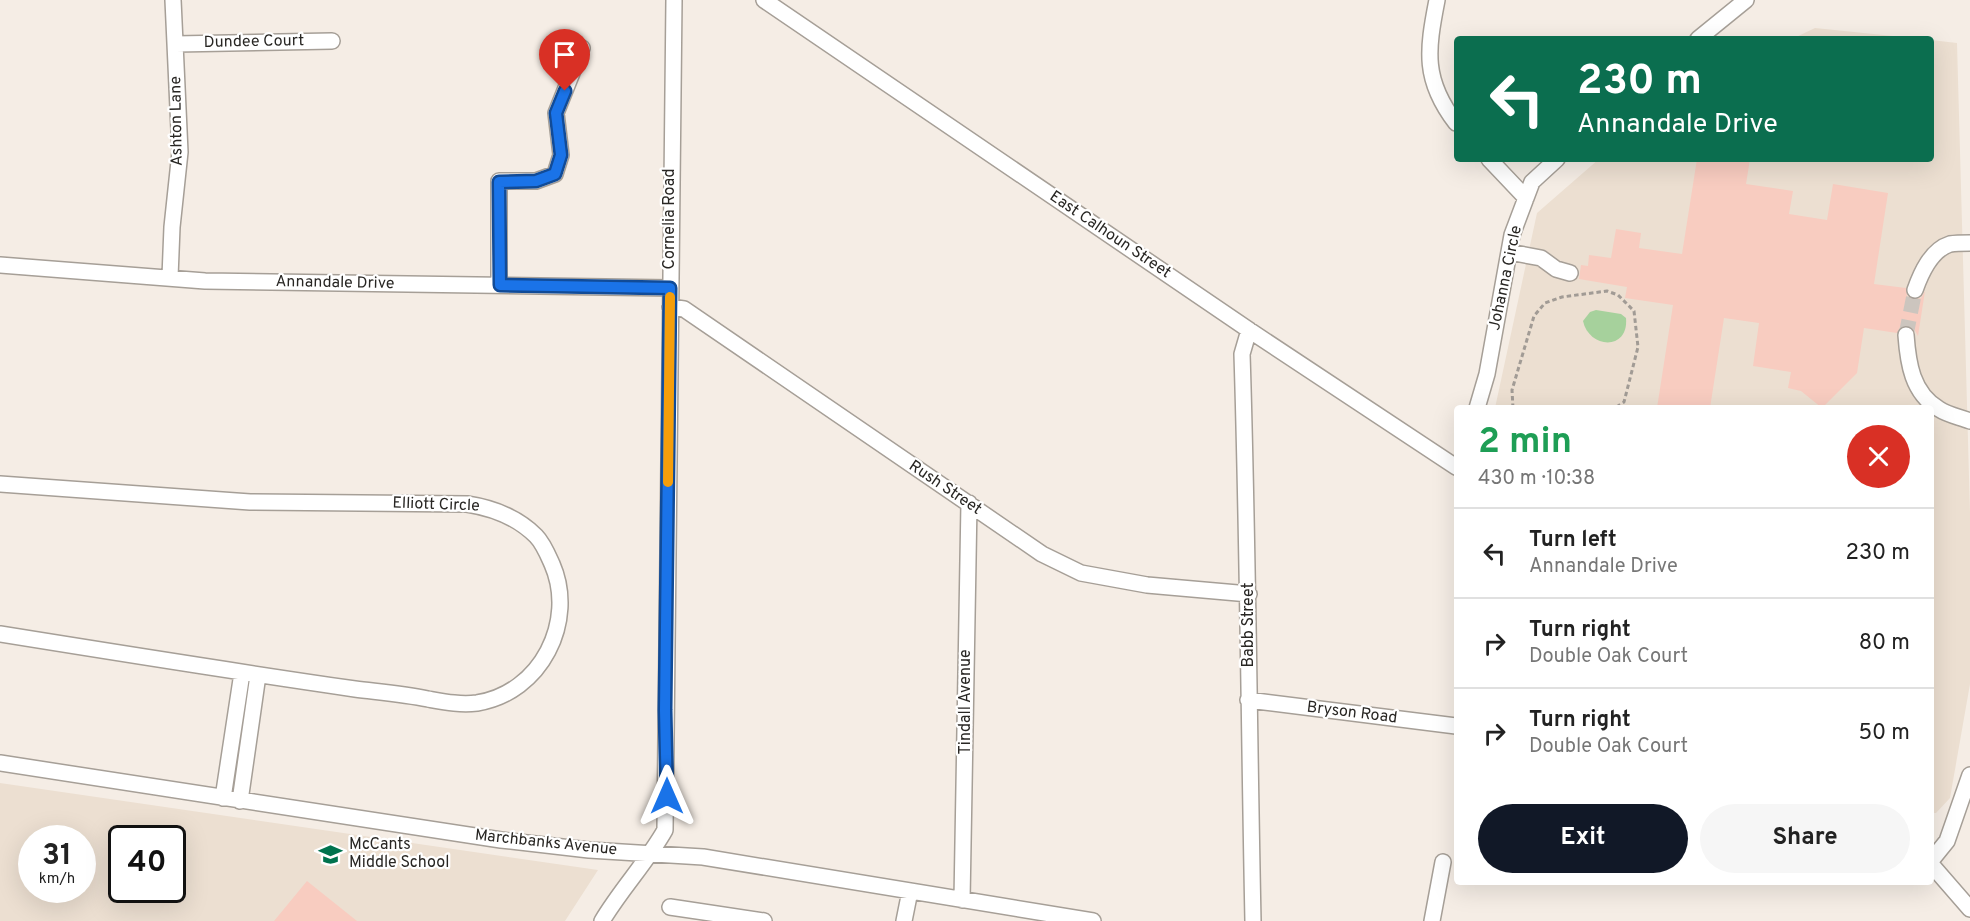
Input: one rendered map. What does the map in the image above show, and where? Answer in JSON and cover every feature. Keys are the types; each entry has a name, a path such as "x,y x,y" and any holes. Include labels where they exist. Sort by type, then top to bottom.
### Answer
{"street":[{"name":"Ashton Lane","path":"170,277 172,227 180,152 174,0"},
{"name":"Cornelia Road","path":"602,921 618,894 652,854 665,830 668,780 665,710 674,0"},
{"name":"East Calhoun Street","path":"765,0 1249,330 1454,466"},
{"path":"1437,0 1430,36 1429,66 1438,95 1454,120"},
{"path":"1702,36 1746,0"},
{"name":"Dundee Court","path":"176,44 332,40"},
{"path":"500,285 499,182 536,181 555,174 561,155 556,113 582,48"},
{"path":"1492,162 1526,198"},
{"name":"Johanna Circle","path":"1479,405 1487,374 1512,235 1532,182 1554,162"},
{"path":"1915,290 1923,271 1938,252 1950,244 1970,243"},
{"path":"1509,252 1541,258 1556,269 1570,273"},
{"name":"Annandale Drive","path":"0,265 217,281 670,288"},
{"name":"Rush Street","path":"670,307 684,309 1041,554 1081,573 1147,585 1249,594"},
{"name":"Babb Street","path":"1249,330 1242,354 1249,594 1248,700 1253,921"},
{"path":"1906,334 1908,367 1918,388 1938,409 1970,421"},
{"name":"Elliott Circle","path":"0,484 250,502 467,504 489,507 521,524 537,537 553,567 560,588 560,614 547,655 525,681 495,698 470,704 444,703 242,673 0,634"},
{"name":"Tindall Avenue","path":"962,900 969,503"},
{"path":"224,798 242,673"},
{"path":"240,801 258,675"},
{"name":"Bryson Road","path":"1248,700 1454,726"},
{"name":"Marchbanks Avenue","path":"0,763 501,840 703,857 1093,921"},
{"path":"1934,857 1947,841 1970,774"},
{"path":"1432,921 1443,862"},
{"path":"1934,867 1970,909"},
{"path":"904,921 910,891"},
{"path":"670,907 764,921"}],"path":[{"path":"1513,405 1512,390 1534,316 1545,303 1562,297 1607,291 1618,295 1634,311 1638,347 1624,402 1620,405"}],"shaded area":[{"path":"1815,28 1893,36 1798,36"},
{"path":"1934,40 1957,43 1970,513 1970,684 1950,798 1936,813 1934,813 1934,405 1496,405 1537,213 1596,162 1934,162"},
{"name":"McCants Middle School","path":"0,783 598,870 565,921 0,921"}],"green space":[{"path":"1596,310 1621,314 1626,318 1625,329 1615,341 1600,341 1587,330 1583,321 1590,312"}],"building":[{"path":"1697,162 1750,162 1746,184 1793,191 1789,214 1827,220 1833,184 1888,193 1874,284 1906,288 1907,296 1912,299 1921,298 1925,291 1918,336 1914,329 1906,325 1900,327 1897,333 1864,328 1857,373 1825,405 1818,405 1801,391 1788,388 1791,372 1753,366 1759,323 1724,318 1710,405 1657,405 1673,305 1625,298 1627,287 1579,279 1581,265 1588,266 1589,255 1611,258 1616,229 1641,233 1639,248 1682,254"},
{"path":"307,881 357,921 274,921"}],"tunnel":[{"path":"1906,335 1915,290"}],"slow traffic":[{"path":"668,482 670,297"}],"place":[{"name":"McCants Middle School","path":"331,854"}],"route":[{"path":"565,91 556,113 561,155 555,174 536,181 499,182 500,285 670,288 665,710 667,796"}]}
